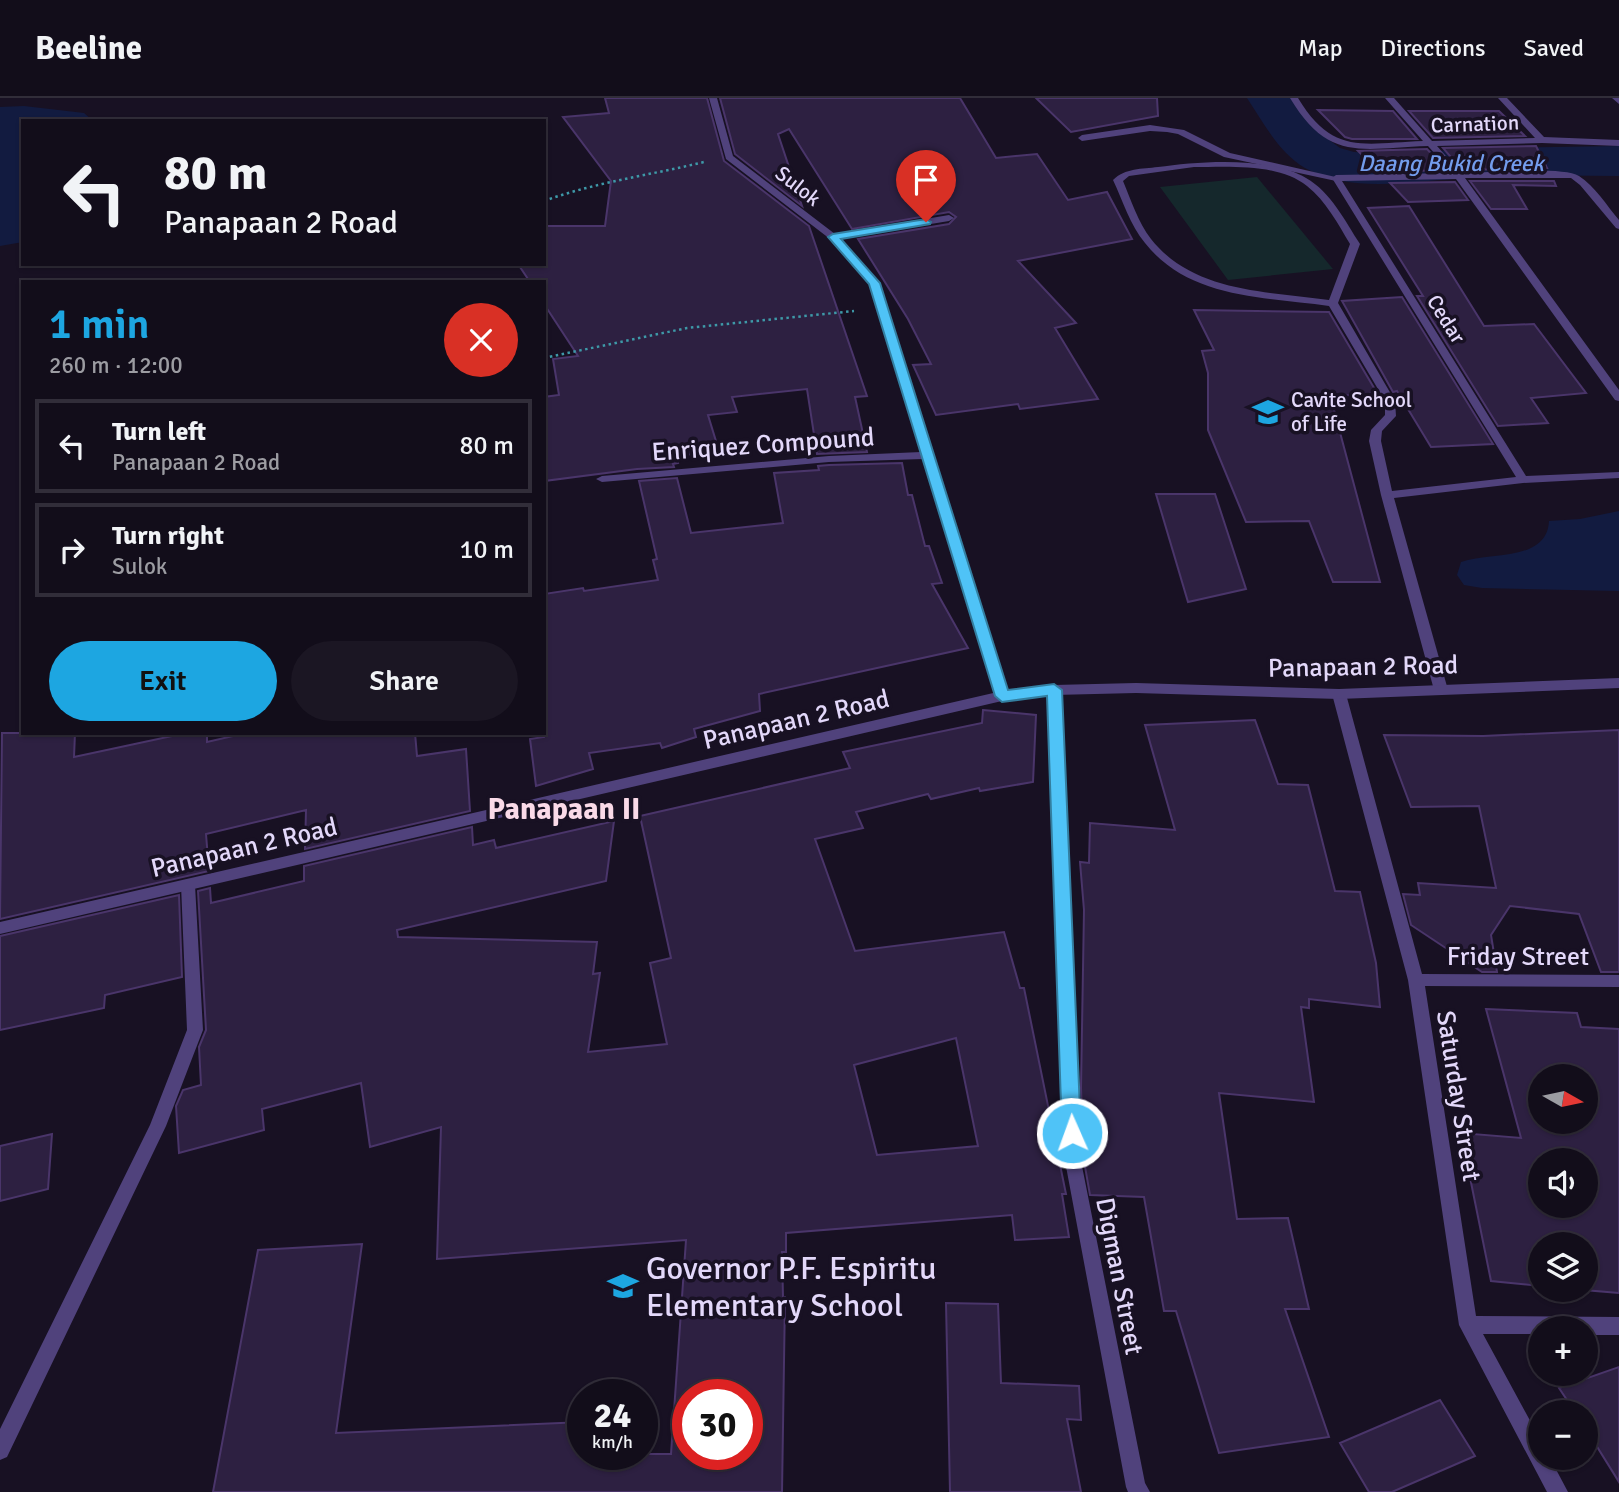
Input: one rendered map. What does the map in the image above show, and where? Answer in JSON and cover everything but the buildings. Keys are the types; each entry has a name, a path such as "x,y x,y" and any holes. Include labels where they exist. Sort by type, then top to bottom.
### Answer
{"street":[{"path":"713,98 729,157"},
{"name":"Carnation","path":"1294,98 1318,133 1332,141 1379,147 1542,139 1619,143"},
{"path":"1389,98 1456,173 1619,398"},
{"path":"1502,98 1542,139"},
{"path":"1082,138 1150,128 1167,129 1181,132 1227,155 1336,178 1456,173 1573,176 1583,183 1619,226"},
{"name":"Sulok","path":"729,157 833,237 875,283 1002,696"},
{"path":"1194,164 1235,164 1277,171 1308,182 1332,209 1355,244 1333,303 1232,292 1179,270 1150,242 1118,180 1126,174 1194,164"},
{"name":"Cedar","path":"1336,178 1523,480"},
{"path":"833,237 949,218"},
{"path":"1333,303 1390,401 1391,416 1377,430 1375,442 1441,690"},
{"name":"Enriquez Compound","path":"602,479 829,459 928,455"},
{"path":"1387,495 1523,480 1619,475"},
{"name":"Panapaan 2 Road","path":"0,928 1002,696 1054,690 1136,688 1339,694 1619,683"},
{"name":"Digman Street","path":"1054,690 1073,1161 1136,1487 1140,1492"},
{"name":"Saturday Street","path":"1339,694 1416,980 1468,1325 1558,1492"},
{"path":"0,1450 158,1126 195,1030 188,885"},
{"name":"Friday Street","path":"1416,980 1619,981"},
{"path":"1468,1325 1619,1326"}],"path":[{"path":"546,200 583,187 729,157"},
{"path":"546,358 687,328 882,308"}],"green space":[{"path":"1257,177 1333,269 1228,280 1160,187"}],"water":[{"path":"24,106 84,113 91,119 21,119 21,242 0,246 0,107"},
{"path":"1619,511 1619,591 1482,588 1464,585 1457,575 1461,562 1528,549 1546,534 1549,521 1580,519"}],"waterway":[{"name":"Daang Bukid Creek","path":"1270,98 1294,131 1315,153 1338,164 1354,167 1619,161"}],"place":[{"name":"Cavite School of Life","path":"1268,412"},
{"name":"Governor P.F. Espiritu Elementary School","path":"623,1286"}],"district":[{"name":"Panapaan II","path":"564,809"}],"route":[{"path":"926,222 833,237 875,283 1002,696 1054,690 1072,1133"}]}
